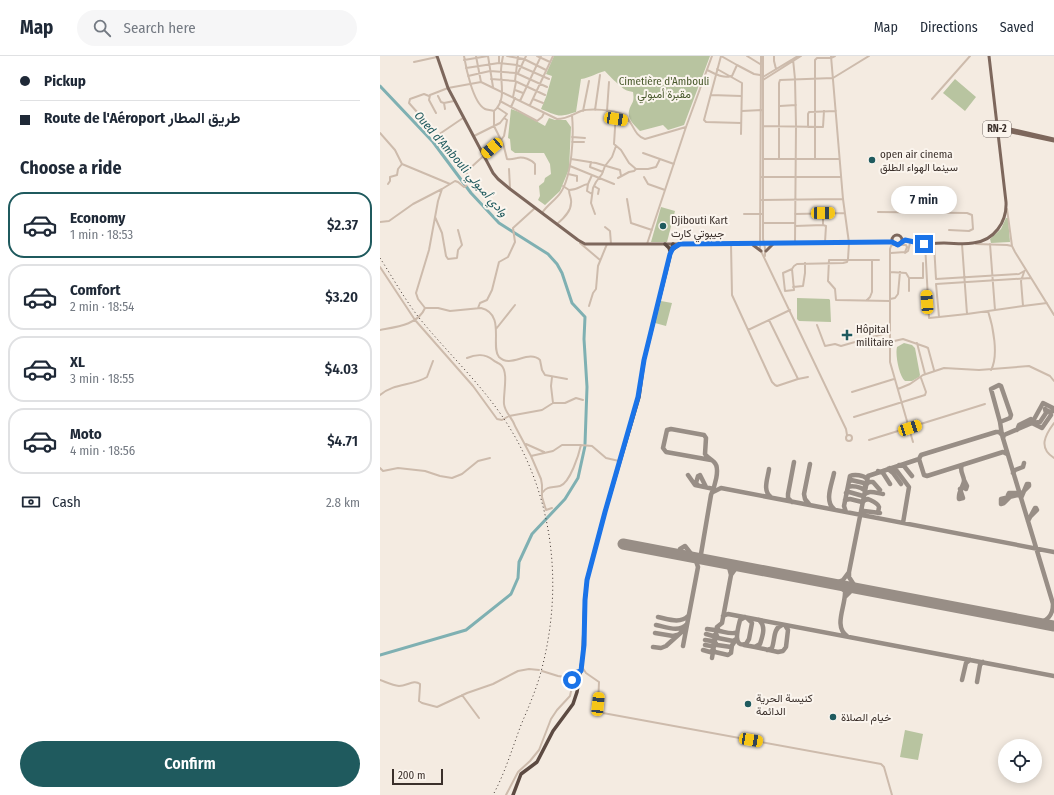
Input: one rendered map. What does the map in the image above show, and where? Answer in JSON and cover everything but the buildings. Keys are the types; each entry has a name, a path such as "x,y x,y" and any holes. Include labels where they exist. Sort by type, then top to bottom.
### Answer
{"highway":[{"path":"669,244 671,252"},
{"path":"669,244 668,247 671,252"},
{"path":"513,795 521,774 537,762 553,731 572,704 578,692 584,645 587,580 638,397 644,360 671,252 674,247 680,244"}],"main road":[{"path":"437,56 454,102 483,156 498,179 510,190 578,240 588,244 849,243 888,240 896,235 901,238 925,243"},
{"name":"RN-2","path":"989,56 1007,210"},
{"path":"997,128 1054,140"},
{"path":"876,242 894,244 905,240 925,243 973,243 986,239 994,233 1003,222 1007,210"},
{"path":"893,237 894,244"},
{"path":"894,244 901,238"},
{"path":"752,244 761,251"},
{"path":"766,251 775,244"}],"street":[{"path":"414,62 437,56"},
{"path":"464,56 470,84 483,107 494,111"},
{"path":"464,60 488,56 493,87"},
{"path":"499,56 501,63"},
{"path":"503,56 501,63 503,93 497,108 494,111 494,126 505,150 507,159 511,160 521,157 535,163 535,174"},
{"path":"507,56 525,57 546,70"},
{"path":"537,56 550,62"},
{"path":"530,106 553,56"},
{"path":"647,244 686,127 712,56"},
{"path":"741,123 705,122 715,74 721,56 762,78"},
{"path":"747,56 760,64"},
{"path":"762,56 760,64 762,78 762,244 766,251 765,258"},
{"path":"762,56 762,78"},
{"path":"774,56 776,69"},
{"path":"762,78 794,60 798,56"},
{"path":"762,78 801,56"},
{"path":"815,159 816,59 835,56"},
{"path":"780,159 780,80 833,78 869,56"},
{"path":"932,99 970,56"},
{"path":"476,57 481,82"},
{"path":"511,107 514,98 518,57"},
{"path":"517,73 525,57"},
{"path":"520,101 540,57"},
{"path":"792,269 794,290 785,291 783,273 792,269 797,264 843,263 847,262 848,259 849,243 844,213 831,57"},
{"path":"794,60 796,105 795,243"},
{"path":"466,68 501,63 517,65 549,80"},
{"path":"731,76 737,65"},
{"path":"717,69 741,82 741,134"},
{"path":"706,70 715,74 728,77 731,76"},
{"path":"468,76 490,71 517,73 547,88"},
{"path":"763,72 767,74"},
{"path":"595,110 600,74"},
{"path":"492,79 516,81 545,95"},
{"path":"417,112 409,103 410,99 424,94 429,96 448,88 481,82 558,119 564,119 583,111 595,110 622,114 629,121 638,135 645,139 686,127"},
{"path":"583,111 589,82"},
{"path":"607,111 609,82"},
{"path":"515,90 523,93"},
{"path":"710,95 741,96"},
{"path":"429,96 429,100 436,113"},
{"path":"438,96 441,102 444,103 445,108"},
{"path":"533,99 543,103"},
{"path":"500,101 537,121 544,113"},
{"path":"444,103 454,102"},
{"path":"780,106 796,105"},
{"path":"473,137 502,121 506,112 497,108"},
{"path":"742,111 762,110"},
{"path":"762,110 762,159"},
{"path":"763,126 824,126 824,111"},
{"path":"808,127 808,112 836,111"},
{"path":"616,112 614,143 636,169"},
{"path":"542,213 546,207 560,194 568,174 571,159 572,115"},
{"path":"438,134 463,118"},
{"path":"380,222 388,221 414,204 456,181 464,187 466,186 467,171 503,138 507,120 504,118"},
{"path":"616,119 629,121"},
{"path":"380,134 395,150 402,164 450,184"},
{"path":"572,137 585,138"},
{"path":"572,142 584,142"},
{"path":"595,214 591,202 594,186 605,166 612,158 616,146"},
{"path":"643,154 674,164"},
{"path":"571,159 590,162 620,170 620,177 636,169 653,168 658,165 660,159"},
{"path":"762,159 839,159"},
{"path":"590,162 590,167 603,172"},
{"path":"388,184 390,177 397,175 398,169 402,164"},
{"path":"570,166 614,184"},
{"path":"509,169 510,190"},
{"path":"568,174 577,176 577,181"},
{"path":"592,175 587,191 592,194"},
{"path":"644,177 648,184 665,190"},
{"path":"762,177 841,177"},
{"path":"563,186 570,190 580,189 584,185 588,184"},
{"path":"594,186 599,188 598,194"},
{"path":"425,308 418,299 416,293 431,243 438,201 442,190"},
{"path":"557,224 565,217 571,208 569,196 570,190"},
{"path":"627,199 631,223 652,230"},
{"path":"762,200 843,199"},
{"path":"478,308 481,302 489,298 499,263 502,259 508,257 514,244 513,228 535,208"},
{"path":"1007,210 1012,246 1025,271 1054,315"},
{"path":"878,212 967,213 972,216 973,229 969,231 948,230"},
{"path":"823,213 823,225 826,226 825,243"},
{"path":"795,214 844,213"},
{"path":"744,214 762,214"},
{"path":"762,214 764,223 761,251 846,429 848,435 846,438 848,440 852,439 851,435"},
{"path":"435,216 442,233 446,256 448,259 457,258 458,250 462,245 458,230"},
{"path":"764,223 823,225"},
{"path":"589,306 593,293 596,289 598,266 609,244 610,231 606,227"},
{"path":"578,240 600,260"},
{"path":"890,254 907,252 909,244 914,242"},
{"path":"925,243 929,318 1047,303"},
{"path":"934,243 939,317"},
{"path":"973,243 1012,246"},
{"path":"731,244 732,295 773,384 777,386 808,377"},
{"path":"890,254 892,252 905,252 907,247 906,245 894,244 890,254 890,362 913,442"},
{"path":"962,244 967,314"},
{"path":"990,244 995,310"},
{"path":"848,259 879,260"},
{"path":"866,300 872,293 872,260"},
{"path":"793,287 803,286 805,263"},
{"path":"828,263 828,281 835,289 836,300 890,300 895,298 898,294 900,272"},
{"path":"909,278 923,278 923,263"},
{"path":"380,267 415,320 473,386 498,419 502,420 509,416 537,412 553,403 565,403 576,398 583,400"},
{"path":"936,279 992,276 1025,271"},
{"path":"1023,306 1021,278 1025,271"},
{"path":"890,272 906,273 909,278 909,291"},
{"path":"936,284 1031,278"},
{"path":"496,329 515,305"},
{"path":"425,308 438,308 450,311 478,308 483,309 489,313 492,318 496,329 497,353 504,360 515,361 523,358 535,357 540,360 543,373 545,375 566,378"},
{"path":"380,330 396,327 415,320 422,314 425,308"},
{"path":"748,330 790,310"},
{"path":"988,311 992,326 995,358 994,365 991,370"},
{"path":"769,320 798,379"},
{"path":"817,325 824,346 835,344 841,346 890,332"},
{"path":"890,342 901,339 917,343 928,348 934,371"},
{"path":"917,343 925,374"},
{"path":"467,358 475,356 488,356 502,365"},
{"path":"504,360 502,365 504,373 504,405 506,413 513,420 541,479 542,493 546,510 552,508"},
{"path":"380,395 385,391 404,384 412,384 427,377 433,361"},
{"path":"898,389 910,384 925,374 954,368 991,370 1029,366 1050,376 1054,381"},
{"path":"552,377 551,386 553,403"},
{"path":"854,417 925,395 926,392 921,377"},
{"path":"852,392 894,379"},
{"path":"869,440 985,404"},
{"path":"1054,423 1044,441 1046,450 1054,458"},
{"path":"846,429 851,435"},
{"path":"524,444 545,453"},
{"path":"531,456 553,451 562,445 581,445 592,446 606,458 620,461"},
{"path":"542,493 546,488 560,486 565,482 576,462 581,445"},
{"path":"380,468 383,471 398,468 418,470 452,478 462,474 478,461 490,458"},
{"path":"380,680 397,686 405,686 413,682 417,682 420,684 419,701 439,707 474,689 493,684 518,671 529,669 565,677 582,669 599,682 598,706 603,713 881,764 884,767 892,795"},
{"path":"506,795 518,772 539,750 550,719 570,696 573,682 568,675"},
{"path":"462,695 479,718"}],"green space":[{"name":"Cimetière d'Ambouli مقبرة أمبولي","path":"554,56 710,56 684,125 668,130 663,125 640,131 629,117 629,111 634,99 633,92 624,89 605,71 581,79 576,112 561,116 541,109 552,76 546,74"},
{"path":"955,79 976,97 965,111 943,93"},
{"path":"511,109 522,113 545,126 549,118 555,120 566,120 571,127 569,169 560,191 545,205 538,200 540,196 539,186 544,182 545,178 551,174 550,164 544,153 515,153 511,150 510,139 508,138"},
{"name":"Djibouti Kart جيبوتي كارت","path":"661,207 675,211 667,242 651,242"},
{"path":"1006,218 1008,218 1010,242 991,243 990,239 1001,229"},
{"path":"797,298 829,299 831,322 799,321 797,319"},
{"path":"661,301 672,303 666,326 655,323"},
{"path":"904,343 912,345 915,348 920,375 912,381 905,381 901,375 898,365 897,347"},
{"path":"905,730 923,734 918,760 900,757"}],"waterway":[{"name":"Oued d'Ambouli وادي أمبولي","path":"380,86 433,142 471,193 499,223 548,254 557,264 562,273 572,303 585,317 584,339 587,387 585,444"},
{"name":"Oued d'Ambouli وادي أمبولي","path":"380,655 466,630 511,594 518,578 519,562 532,534 565,499 578,478 585,446"}],"taxiway":[{"path":"1000,422 1010,418 1011,415 1001,386 999,385 991,389 1002,435 1054,607"},
{"path":"1003,438 1004,435 1032,423 1043,403 1053,408 1053,411 1050,412"},
{"path":"1032,423 1040,422 1046,413 1045,409"},
{"path":"1032,423 1042,428 1051,415 1050,412 1046,410"},
{"path":"1017,430 1019,425 1031,419 1033,422"},
{"path":"703,559 701,554 711,495 717,473 716,465 714,462 705,454 706,438 704,435 671,429 667,430 663,448 666,452 711,460"},
{"path":"1002,435 999,432 996,432 921,455 919,459 924,475 927,476 1003,452 1007,454"},
{"path":"849,572 868,476 919,459"},
{"path":"792,502 788,498 788,494 794,462"},
{"path":"1013,473 1015,470 1023,467 1024,463"},
{"path":"809,504 805,499 804,494 810,464"},
{"path":"899,465 904,466 912,476"},
{"path":"960,489 963,498 959,499 959,494 960,492 961,490 963,485 964,481 961,469 962,465"},
{"path":"890,468 897,471 909,487 903,523"},
{"path":"769,469 766,488 771,497"},
{"path":"888,469 901,484"},
{"path":"878,471 883,473 890,484"},
{"path":"834,473 829,497 831,506 834,509"},
{"path":"688,475 695,485 714,489"},
{"path":"700,475 706,487"},
{"path":"846,512 844,506 850,476 859,475 867,479"},
{"path":"698,476 696,483 698,485"},
{"path":"849,482 851,480 864,483 865,485"},
{"path":"964,480 967,486 966,489 964,488 964,480"},
{"path":"865,486 869,482 873,482 880,490"},
{"path":"1021,498 1027,484 1029,484 1029,486 1022,493"},
{"path":"848,487 852,486 864,490"},
{"path":"713,492 721,488 1054,552"},
{"path":"846,493 849,492 863,496 870,492 883,494"},
{"path":"1020,495 1017,493 1009,493 1008,495 1010,497 1001,504 1001,499 1018,495 1020,496"},
{"path":"845,500 850,499 862,502"},
{"path":"863,502 868,499 876,503 879,507 878,513"},
{"path":"1028,521 1035,508 1036,508 1037,510 1029,518"},
{"path":"860,515 864,511 880,513"},
{"path":"681,555 680,549 685,546 696,558"},
{"path":"683,646 698,567 693,557"},
{"path":"712,658 717,627 722,623 731,575 729,567 724,563"},
{"path":"731,575 736,568 742,566"},
{"path":"834,584 843,580 849,572 849,577 856,588"},
{"path":"837,585 845,591 840,621 843,632 847,636"},
{"path":"845,597 851,591 858,589"},
{"path":"1036,623 1043,621 1051,615 1053,604"},
{"path":"723,616 728,614 1054,676"},
{"path":"658,617 670,620 681,620 688,616"},
{"path":"745,617 740,620 737,632 737,640 742,644 746,644 749,639 752,623 747,618"},
{"path":"744,645 755,647 760,644 763,634 763,625 759,620"},
{"path":"656,625 676,629 684,627 687,624"},
{"path":"767,650 772,648 776,631 782,625"},
{"path":"755,647 778,652 783,651 786,647 788,630 785,625"},
{"path":"717,627 719,631 731,633 737,632"},
{"path":"653,647 661,648 666,646 686,628"},
{"path":"707,629 717,629"},
{"path":"655,633 673,636 677,635"},
{"path":"706,634 713,636 716,634 718,638 733,641 736,639"},
{"path":"705,640 715,640"},
{"path":"715,642 717,645 731,647 735,641"},
{"path":"705,645 714,645"},
{"path":"713,649 715,652 728,655 731,653 732,645"},
{"path":"703,650 710,652 713,650"},
{"path":"962,680 966,663 970,660"},
{"path":"977,682 980,665 983,662"}],"runway":[{"path":"623,544 1054,626"}],"railway":[{"path":"380,258 404,297 420,319 473,379 502,416 519,445 533,475 543,506 549,538 552,570 552,603 549,636 542,668 535,690 505,770 493,795"}],"place":[{"name":"open air cinema سينما الهواء الطلق","path":"872,160"},
{"name":"Djibouti Kart جيبوتي كارت","path":"663,226"},
{"name":"Hôpital militaire","path":"847,335"},
{"name":"كنيسة الحرية الدائمة","path":"748,704"},
{"name":"خيام الصلاة","path":"833,717"}],"route":[{"path":"572,680 568,675 581,671 582,667 587,580 594,550 638,397 644,360 671,250 680,244 892,242 898,245 905,240 924,244"}]}
